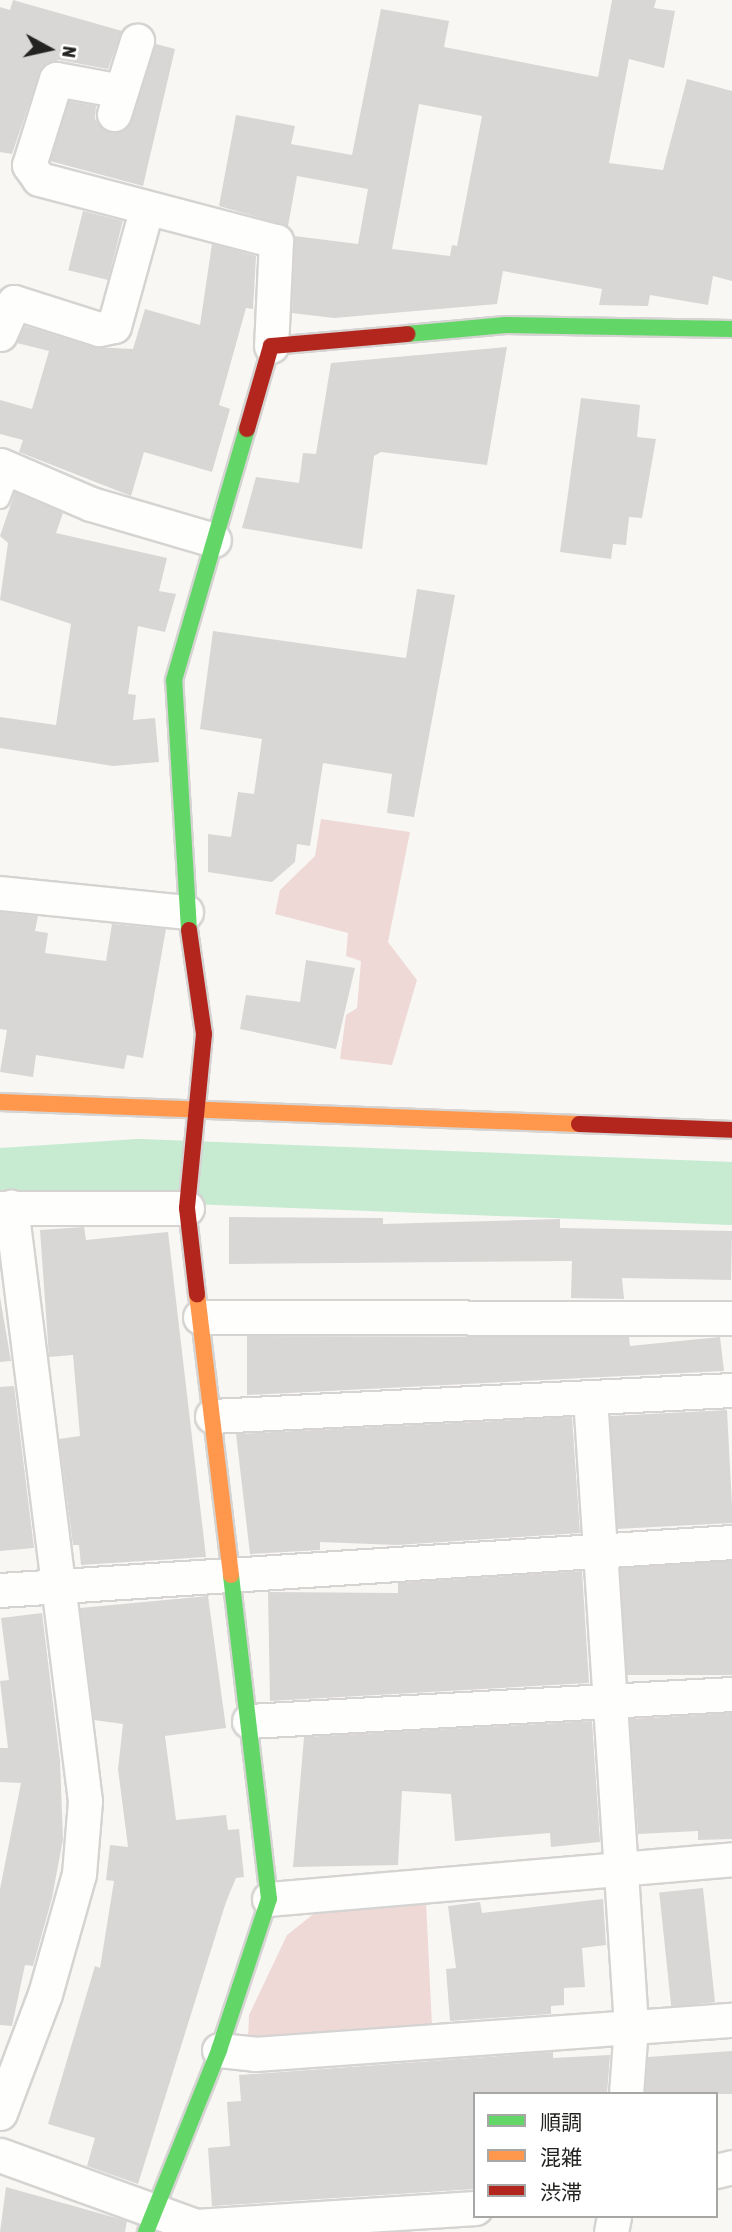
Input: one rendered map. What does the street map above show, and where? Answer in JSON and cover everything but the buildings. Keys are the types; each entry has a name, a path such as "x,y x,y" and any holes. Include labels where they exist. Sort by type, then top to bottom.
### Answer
{"street":[{"path":"137,41 118,103 56,79 29,165 39,179 146,211 276,241 271,346 174,680 186,814 186,912 204,1034 187,1208 269,1899 219,2050 149,2222"},
{"path":"0,334 14,302 99,328 114,326 146,211"},
{"path":"271,346 506,326 732,329"},
{"path":"4,479 214,540"},
{"path":"0,893 186,912"},
{"path":"0,1101 197,1111 732,1130"},
{"path":"0,2113 45,1994 79,1874 85,1801 61,1586 5,1208 187,1208"},
{"path":"200,1317 732,1318"},
{"path":"212,1416 732,1390"},
{"path":"590,1396 607,1702 631,2026 626,2092"},
{"path":"0,1590 732,1542"},
{"path":"249,1721 732,1694"},
{"path":"269,1899 732,1859"},
{"path":"219,2050 256,2054 732,2020"},
{"path":"0,2155 149,2222 197,2226 473,2208"}],"shaded area":[{"path":"321,819 410,832 388,942 417,980 392,1065 340,1059 346,1015 357,1008 361,961 346,956 348,933 275,914 280,890 315,856"},
{"path":"426,1901 432,2026 248,2039 249,2015 287,1935 316,1912"}],"waterway":[{"path":"0,1179 139,1170 732,1193"}],"traffic: fast":[{"path":"407,334 506,325 732,329"},
{"path":"189,930 174,680 247,429"},
{"path":"146,2232 219,2050 269,1899 231,1575"}],"traffic: slow":[{"path":"0,1102 579,1124"},
{"path":"197,1294 231,1575"}],"traffic: jam":[{"path":"247,429 271,346 407,334"},
{"path":"189,930 204,1034 187,1208 197,1294"},
{"path":"579,1124 732,1130"}]}
